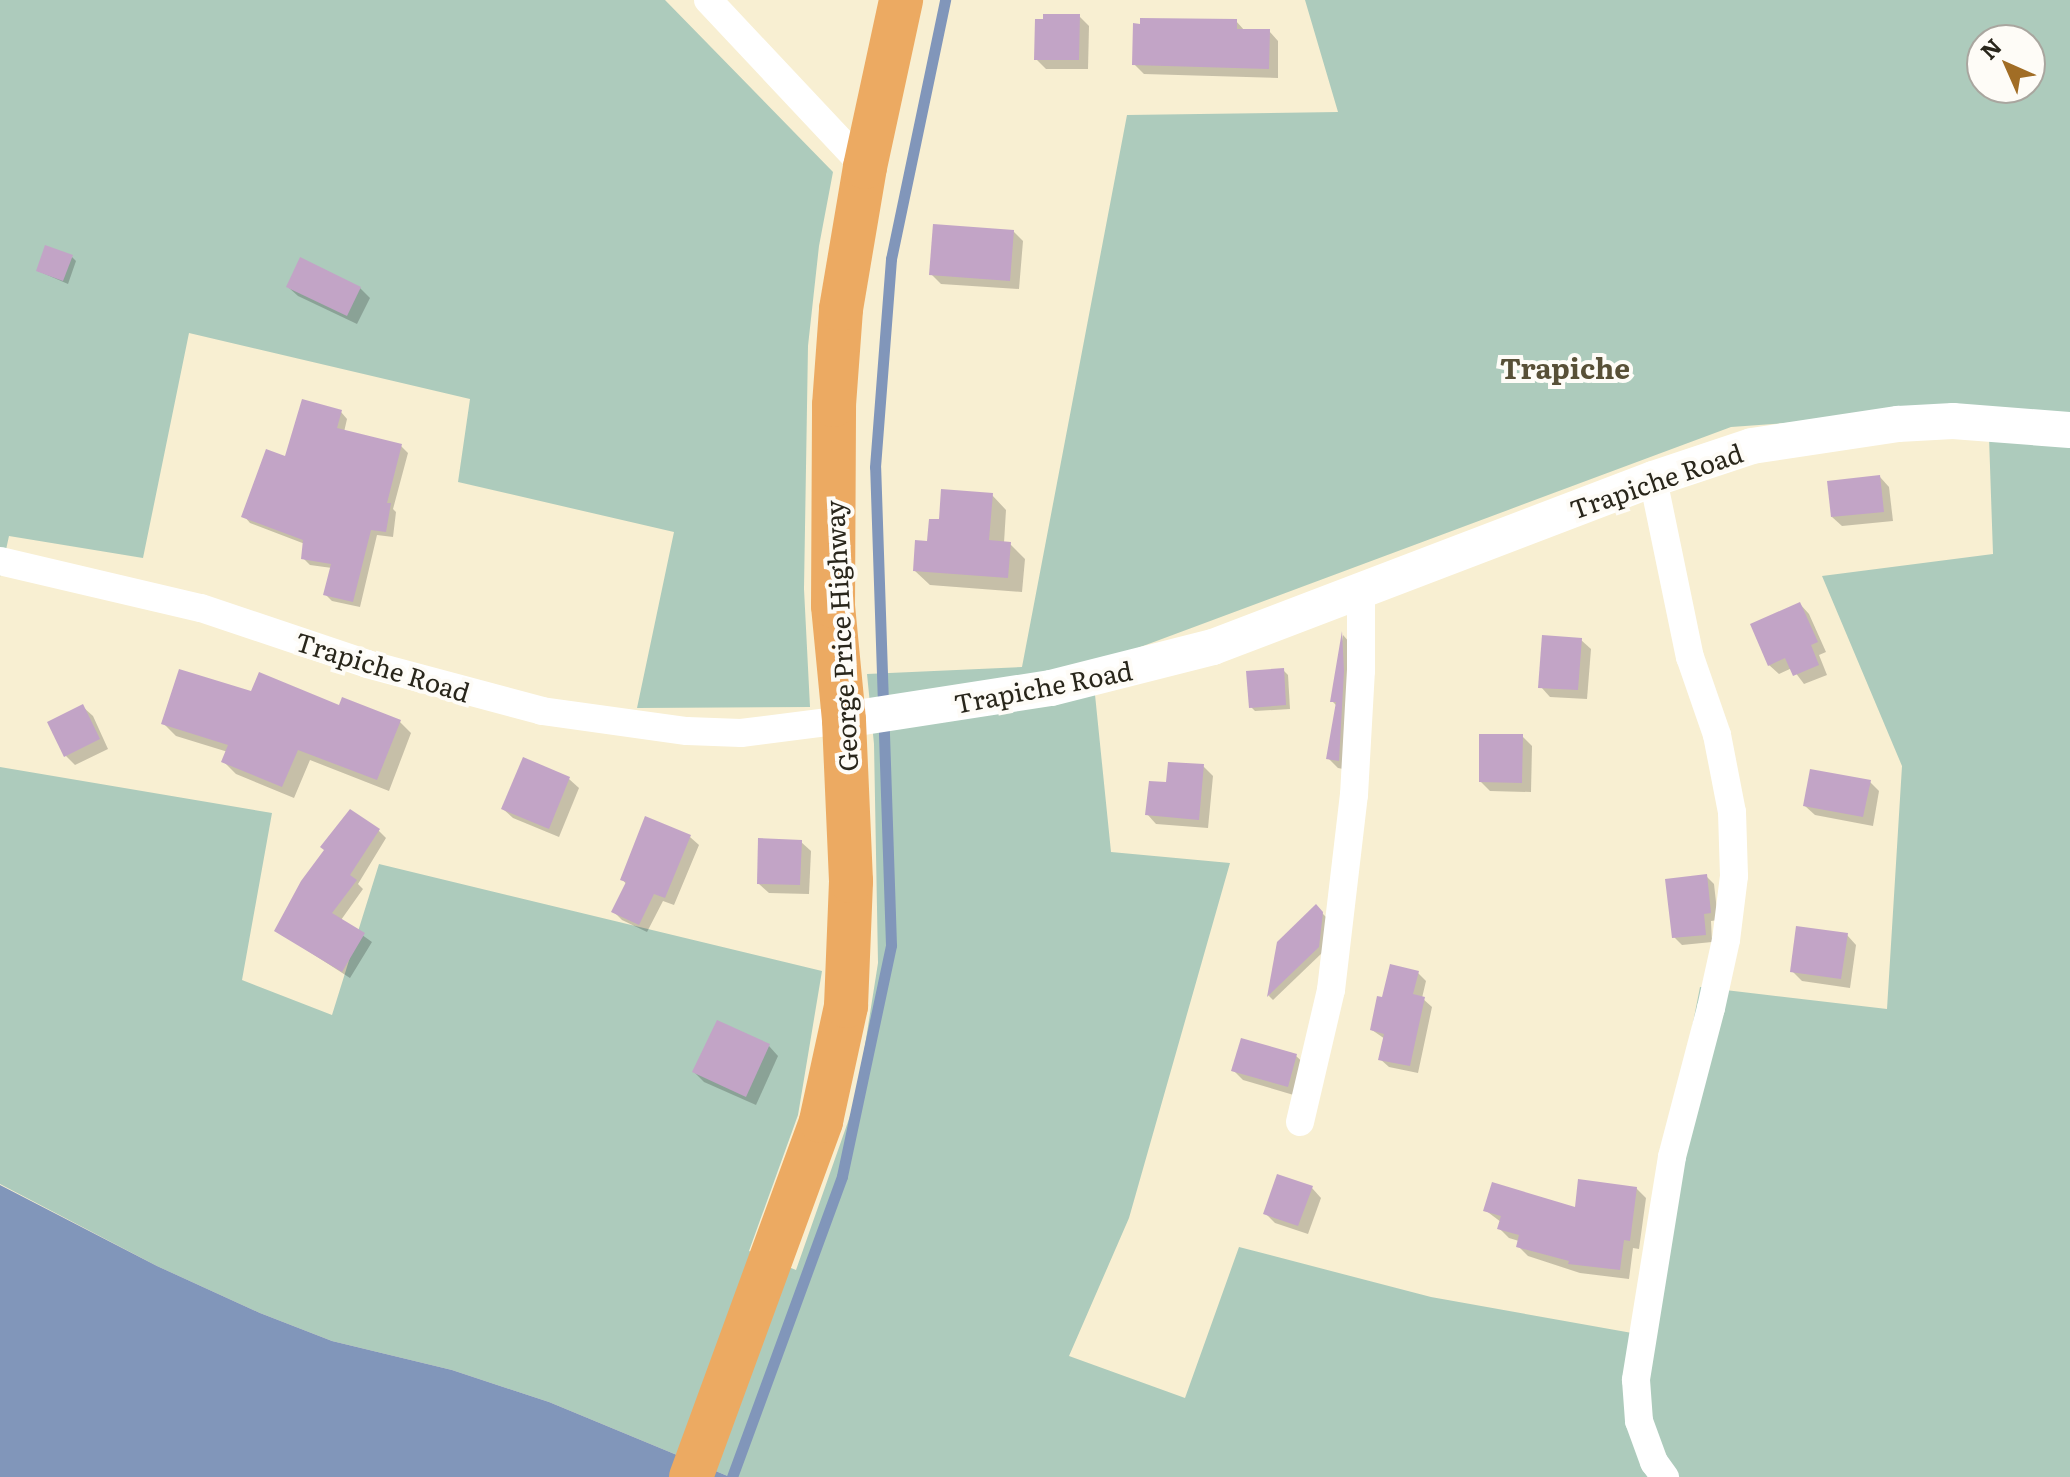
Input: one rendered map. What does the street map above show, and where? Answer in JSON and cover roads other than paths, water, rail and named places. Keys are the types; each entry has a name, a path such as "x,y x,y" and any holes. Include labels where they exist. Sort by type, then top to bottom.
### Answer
{"highway":[{"name":"George Price Highway","path":"691,1477 821,1121 846,1006 851,881 844,720 833,606 834,405 841,309 865,167 901,0"}],"street":[{"path":"708,0 865,167"},
{"name":"Trapiche Road","path":"0,561 201,608 367,664 542,711 687,731 741,733 1051,688 1128,671 1213,647 1653,479 1752,446 1898,424 1953,421 2070,430"},
{"path":"1653,479 1690,657 1717,735 1732,812 1734,876 1717,981 1672,1157 1636,1380 1639,1421 1654,1462 1665,1477"},
{"path":"1300,1122 1331,990 1352,810 1361,671 1361,590"}],"water":[{"path":"0,1185 157,1266 260,1313 332,1341 452,1370 549,1402 730,1477 0,1477"}],"waterway":[{"path":"732,1477 842,1176 891,945 875,467 891,259 945,0"}],"district":[{"name":"Trapiche","path":"1565,367"}]}
